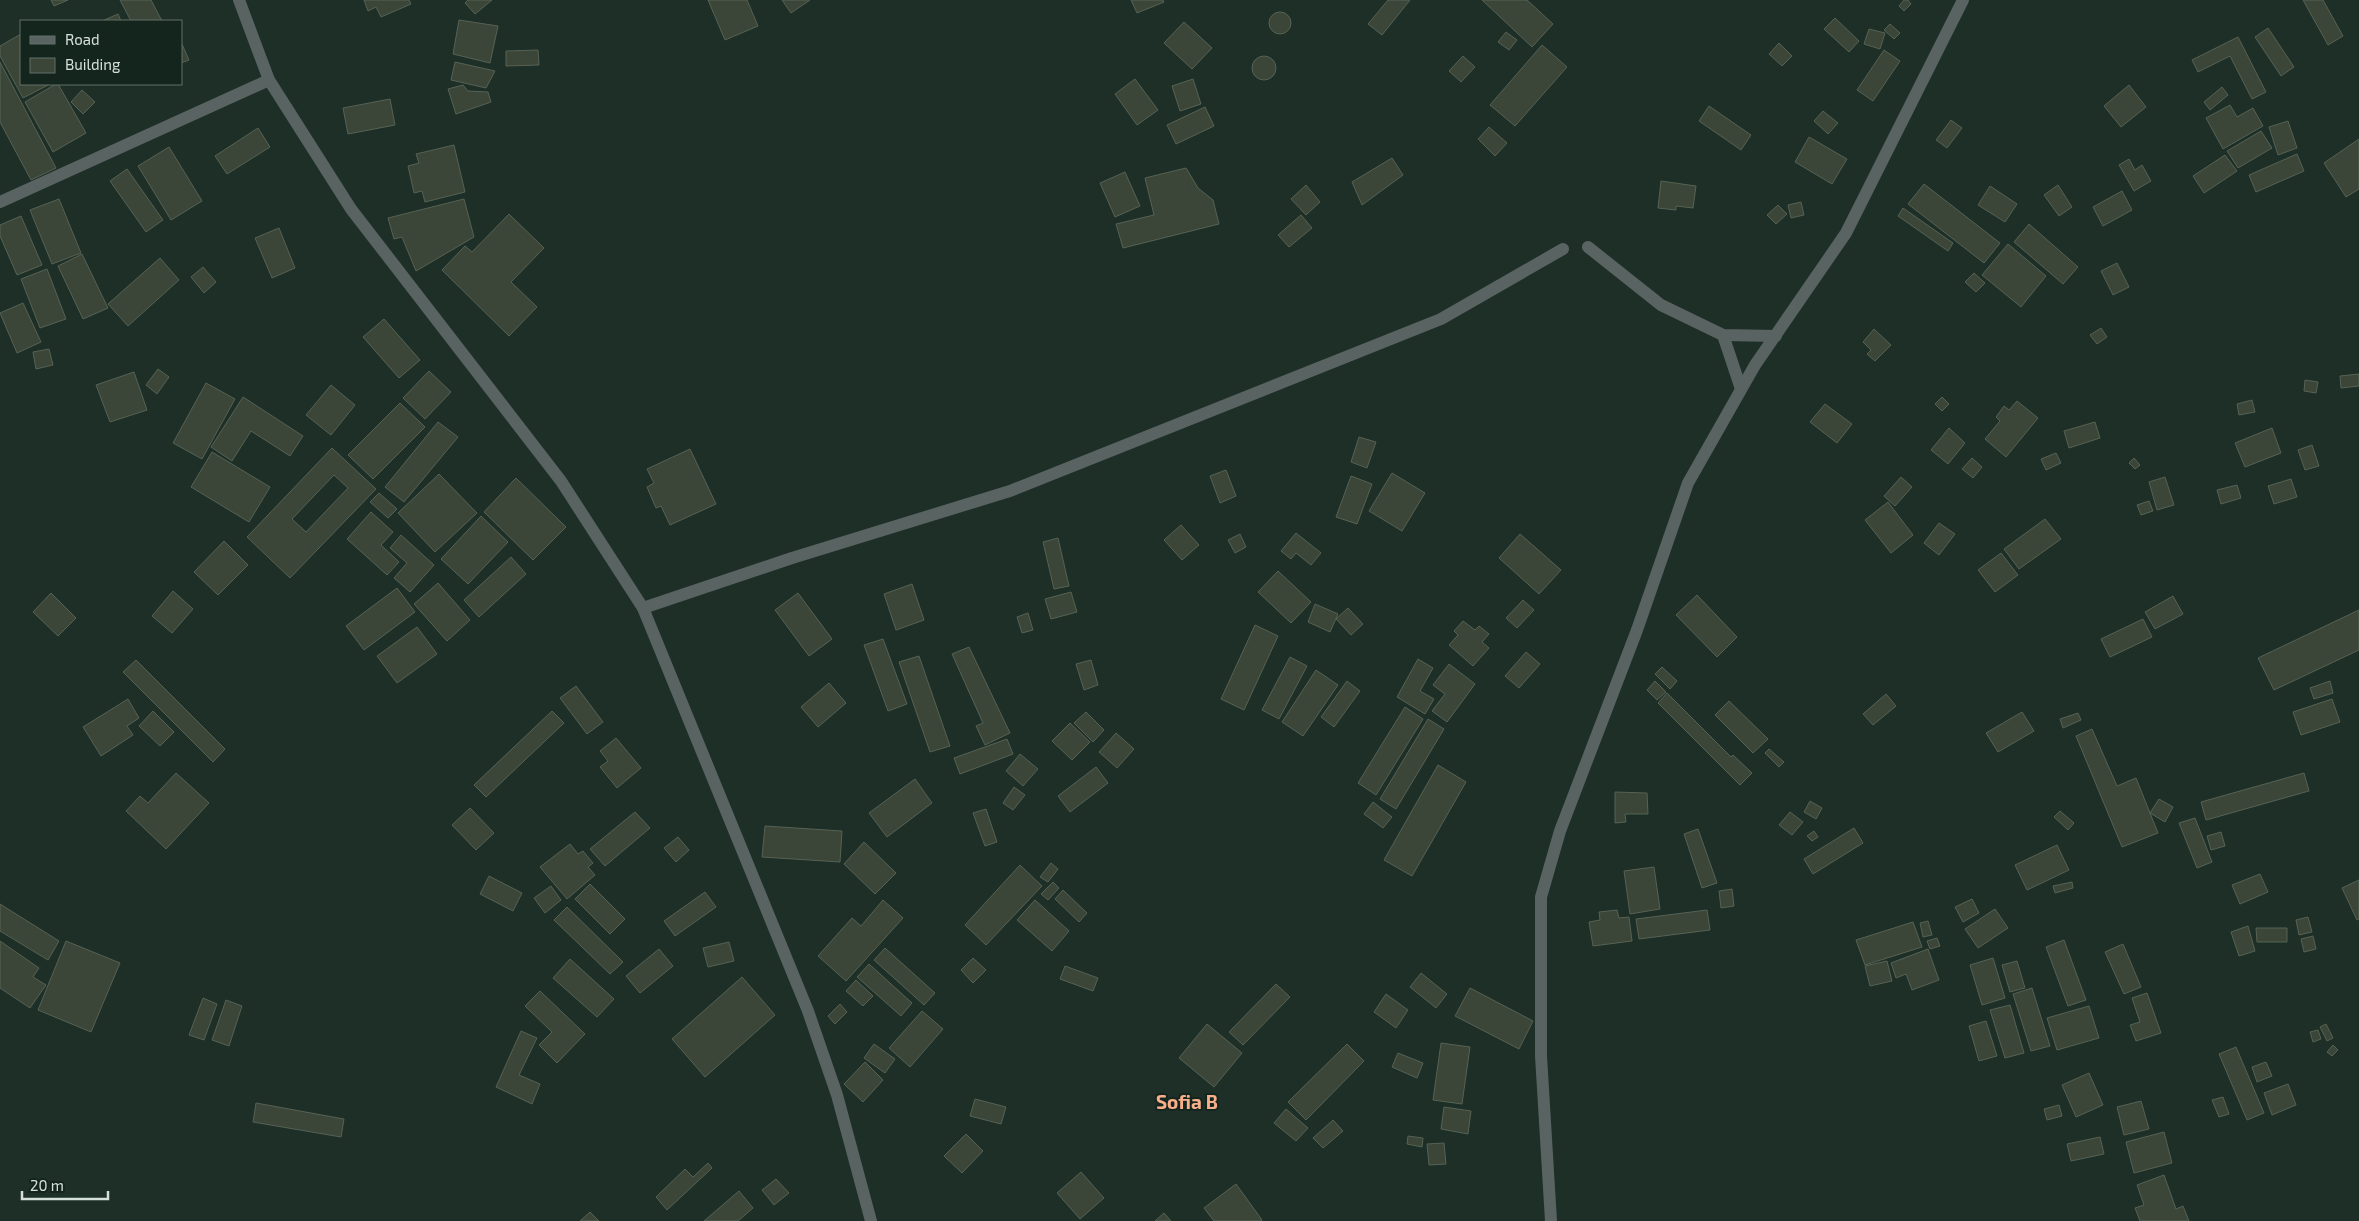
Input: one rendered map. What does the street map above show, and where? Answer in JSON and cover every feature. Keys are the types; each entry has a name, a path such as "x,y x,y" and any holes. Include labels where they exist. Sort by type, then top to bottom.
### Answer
{"street":[{"path":"239,0 269,80 352,209 561,481 643,608 808,1011 837,1095 871,1221"},
{"path":"1550,1221 1541,1056 1542,897 1560,830 1637,630 1688,483 1755,365 1846,233 1964,0"},
{"path":"0,202 269,80"},
{"path":"1588,247 1661,305 1723,335 1776,336"},
{"path":"643,608 792,558 1010,492 1441,319 1563,249"},
{"path":"1723,335 1742,389"}],"building":[{"path":"51,0 68,0 54,6"},
{"path":"120,0 151,0 161,20 130,20"},
{"path":"364,0 409,0 411,4 381,17 376,7 368,11"},
{"path":"468,0 492,0 475,14 465,3"},
{"path":"708,0 747,0 758,26 725,40"},
{"path":"782,0 810,0 791,13"},
{"path":"1131,0 1163,0 1164,2 1137,13"},
{"path":"1388,0 1410,0 1382,35 1368,24"},
{"path":"1482,0 1527,0 1553,24 1532,47"},
{"path":"1904,0 1908,0 1911,4 1904,11 1899,6"},
{"path":"2303,0 2323,0 2343,36 2328,45"},
{"path":"1280,12 1288,15 1291,23 1288,31 1280,34 1272,31 1269,23 1272,15"},
{"path":"118,14 121,20 104,20"},
{"path":"1835,18 1859,41 1849,52 1824,29"},
{"path":"459,20 498,26 490,63 453,54"},
{"path":"1184,22 1212,48 1192,69 1164,43"},
{"path":"1890,24 1900,33 1894,39 1884,30"},
{"path":"2268,28 2294,67 2281,76 2255,37"},
{"path":"1869,29 1885,33 1880,49 1864,44"},
{"path":"1506,32 1517,40 1509,50 1498,42"},
{"path":"20,35 20,85 48,85 23,98 0,56 0,46"},
{"path":"2238,37 2266,92 2252,99 2230,56 2198,72 2192,60"},
{"path":"1779,43 1792,56 1782,66 1769,54"},
{"path":"182,44 189,60 182,63"},
{"path":"1542,45 1567,67 1515,126 1490,105"},
{"path":"538,50 539,65 506,66 506,51"},
{"path":"1884,50 1900,61 1873,101 1857,90"},
{"path":"1264,56 1273,59 1276,68 1273,77 1264,80 1255,77 1252,68 1255,59"},
{"path":"1463,56 1475,67 1461,82 1449,71"},
{"path":"0,62 56,168 31,180 0,122"},
{"path":"455,62 495,71 486,88 451,80"},
{"path":"1135,79 1158,110 1137,125 1115,94"},
{"path":"1193,79 1201,104 1180,111 1172,86"},
{"path":"54,85 59,85 86,133 53,152 25,102"},
{"path":"463,85 468,91 488,92 491,102 456,114 448,89"},
{"path":"2129,85 2146,107 2121,127 2104,106"},
{"path":"2222,87 2228,95 2210,110 2204,102"},
{"path":"82,90 95,102 83,114 71,102"},
{"path":"390,99 395,125 348,134 343,108"},
{"path":"2230,105 2237,117 2253,108 2263,126 2223,149 2206,118"},
{"path":"1709,106 1751,135 1741,150 1699,121"},
{"path":"1205,107 1214,126 1176,144 1167,125"},
{"path":"1823,111 1838,123 1828,134 1814,121"},
{"path":"1951,120 1962,128 1947,148 1936,140"},
{"path":"2288,121 2297,148 2278,155 2269,127"},
{"path":"1489,127 1507,143 1495,156 1478,139"},
{"path":"258,128 270,147 227,174 215,156"},
{"path":"2261,131 2272,148 2238,168 2227,151"},
{"path":"1809,137 1847,159 1832,184 1795,162"},
{"path":"2359,139 2359,189 2346,197 2324,163"},
{"path":"454,145 465,192 425,202 422,191 414,193 408,166 419,163 416,154"},
{"path":"169,147 202,201 171,220 138,166"},
{"path":"2297,154 2304,171 2256,192 2249,175"},
{"path":"2225,155 2237,171 2204,193 2193,176"},
{"path":"1392,158 1403,175 1362,205 1352,182"},
{"path":"2129,159 2135,170 2142,165 2151,181 2134,191 2119,165"},
{"path":"1186,168 1198,188 1213,200 1219,224 1123,248 1116,224 1154,215 1145,178"},
{"path":"127,169 163,220 146,232 110,181"},
{"path":"1125,172 1140,206 1115,217 1100,183"},
{"path":"1661,181 1696,186 1693,208 1676,206 1676,210 1658,208"},
{"path":"1924,184 2000,243 1984,263 1908,204"},
{"path":"1306,185 1320,202 1306,215 1291,199"},
{"path":"2058,185 2072,207 2059,216 2044,195"},
{"path":"1990,186 2017,204 2005,222 1978,205"},
{"path":"2122,191 2132,210 2103,226 2093,207"},
{"path":"59,199 81,253 52,264 30,210"},
{"path":"464,199 474,237 416,271 402,237 394,239 388,218"},
{"path":"1801,202 1804,215 1791,218 1788,205"},
{"path":"1778,205 1787,214 1776,224 1767,215"},
{"path":"1903,208 1953,243 1948,251 1898,216"},
{"path":"509,214 544,248 511,282 537,307 509,336 442,270 465,246 472,252"},
{"path":"1301,215 1312,228 1289,247 1278,235"},
{"path":"21,216 42,265 17,275 0,236 0,225"},
{"path":"2029,224 2078,267 2063,284 2014,242"},
{"path":"279,228 295,268 272,278 255,238"},
{"path":"2008,244 2046,276 2021,307 1982,275"},
{"path":"82,254 108,308 83,319 58,266"},
{"path":"160,258 179,280 128,326 108,304"},
{"path":"2117,263 2129,287 2113,295 2101,271"},
{"path":"203,267 216,282 204,293 191,277"},
{"path":"47,269 66,319 40,328 21,279"},
{"path":"1974,273 1985,283 1976,292 1965,282"},
{"path":"23,303 41,342 17,353 0,313"},
{"path":"384,319 420,360 399,378 363,337"},
{"path":"2101,328 2107,337 2097,344 2090,335"},
{"path":"1874,329 1891,345 1875,361 1867,354 1871,350 1863,342"},
{"path":"49,349 53,365 36,369 33,352"},
{"path":"158,369 169,377 157,394 146,385"},
{"path":"429,371 451,392 425,419 403,398"},
{"path":"134,372 147,410 110,422 96,385"},
{"path":"2359,374 2359,386 2341,388 2340,376"},
{"path":"2305,380 2318,382 2316,393 2304,391"},
{"path":"206,383 235,399 202,459 173,443"},
{"path":"331,385 355,405 331,435 306,415"},
{"path":"243,397 303,436 290,456 251,431 232,461 211,447"},
{"path":"1942,397 1949,404 1942,411 1935,404"},
{"path":"2252,400 2255,412 2239,415 2237,404"},
{"path":"2017,401 2038,418 2006,457 1985,439 2000,421 1996,417 2004,406 2009,410"},
{"path":"400,403 425,427 373,479 348,455"},
{"path":"1825,404 1852,424 1837,443 1810,422"},
{"path":"438,422 458,437 404,502 385,487"},
{"path":"2095,422 2100,438 2069,448 2064,431"},
{"path":"1949,428 1965,443 1948,464 1931,450"},
{"path":"2272,428 2281,453 2245,467 2235,443"},
{"path":"1359,437 1376,442 1367,468 1351,462"},
{"path":"2312,445 2319,466 2305,470 2298,450"},
{"path":"332,448 376,489 290,578 247,537","holes":["334,475 348,488 306,532 292,519"]},
{"path":"690,449 716,504 670,525 661,506 656,508 647,487 654,483 647,469"},
{"path":"212,452 270,487 249,522 191,487"},
{"path":"2056,453 2061,463 2046,470 2041,459"},
{"path":"1972,458 1982,467 1973,478 1962,469"},
{"path":"2134,458 2140,465 2135,469 2129,463"},
{"path":"1226,470 1236,496 1220,503 1210,476"},
{"path":"1392,473 1425,493 1402,531 1369,511"},
{"path":"439,474 477,513 435,552 398,513"},
{"path":"1351,476 1372,484 1357,524 1336,517"},
{"path":"1901,477 1912,487 1895,506 1884,496"},
{"path":"2165,477 2174,505 2157,510 2149,482"},
{"path":"516,478 566,527 533,560 484,512"},
{"path":"2291,479 2297,497 2274,504 2268,486"},
{"path":"2237,485 2241,498 2221,504 2217,490"},
{"path":"379,493 397,509 388,518 370,502"},
{"path":"2149,501 2153,511 2141,515 2137,505"},
{"path":"1888,502 1913,535 1891,553 1865,520"},
{"path":"371,512 393,532 381,545 399,562 387,575 347,539"},
{"path":"481,516 508,542 468,584 441,559"},
{"path":"2045,519 2061,539 2019,569 2004,549"},
{"path":"1939,523 1955,534 1939,555 1924,543"},
{"path":"1181,525 1199,545 1182,560 1164,540"},
{"path":"1296,533 1321,553 1311,565 1296,553 1291,559 1281,551"},
{"path":"1240,534 1246,547 1235,553 1228,540"},
{"path":"1520,534 1561,570 1539,594 1499,558"},
{"path":"401,535 434,565 410,592 394,578 407,563 390,548"},
{"path":"1058,538 1069,586 1054,589 1043,542"},
{"path":"224,541 248,565 218,595 194,572"},
{"path":"2001,553 2018,575 1995,592 1978,570"},
{"path":"511,557 526,574 479,617 464,600"},
{"path":"1278,571 1311,602 1291,623 1258,592"},
{"path":"438,583 470,620 447,641 414,604"},
{"path":"912,584 924,620 896,630 884,594"},
{"path":"397,588 415,612 364,650 346,626"},
{"path":"173,591 193,609 172,633 152,616"},
{"path":"1071,592 1077,612 1051,619 1045,599"},
{"path":"51,593 76,618 58,636 33,612"},
{"path":"798,593 832,639 809,656 775,610"},
{"path":"1697,595 1737,637 1717,657 1676,615"},
{"path":"2173,596 2183,614 2155,629 2145,612"},
{"path":"1523,600 1534,610 1517,628 1506,618"},
{"path":"1315,604 1338,614 1330,632 1308,622"},
{"path":"1348,608 1363,624 1351,635 1336,619"},
{"path":"2359,610 2359,650 2274,690 2258,658"},
{"path":"1028,613 1033,630 1022,633 1017,617"},
{"path":"2143,619 2152,637 2110,657 2101,639"},
{"path":"1463,621 1475,630 1479,626 1489,634 1482,642 1489,648 1473,666 1449,645 1458,635 1454,631"},
{"path":"1255,625 1278,636 1244,710 1221,699"},
{"path":"417,627 437,654 397,683 377,656"},
{"path":"883,639 907,704 888,711 864,645"},
{"path":"969,647 1010,733 985,745 976,726 983,723 952,654"},
{"path":"1526,652 1540,664 1519,688 1505,676"},
{"path":"919,656 950,746 930,752 899,662"},
{"path":"1290,657 1307,666 1279,719 1262,710"},
{"path":"1418,659 1433,668 1420,691 1434,699 1425,714 1397,697"},
{"path":"136,660 225,749 213,762 123,672"},
{"path":"1091,660 1098,685 1084,690 1076,664"},
{"path":"1449,664 1475,684 1447,722 1432,711 1445,694 1433,685"},
{"path":"1662,667 1677,681 1670,689 1655,674"},
{"path":"1316,670 1338,685 1303,736 1282,722"},
{"path":"1347,681 1360,691 1334,727 1321,717"},
{"path":"1655,681 1666,692 1657,700 1647,690"},
{"path":"2330,681 2333,693 2314,699 2310,688"},
{"path":"829,683 846,703 818,727 801,707"},
{"path":"576,686 603,722 587,734 560,698"},
{"path":"1667,693 1731,757 1733,755 1752,773 1740,785 1658,703"},
{"path":"1886,694 1896,706 1873,725 1863,714"},
{"path":"128,699 139,718 127,726 133,735 101,756 83,727"},
{"path":"2332,699 2340,722 2301,735 2293,712"},
{"path":"1729,701 1768,739 1753,753 1715,715"},
{"path":"1405,707 1423,719 1376,795 1358,783"},
{"path":"153,711 174,732 160,746 139,726"},
{"path":"552,711 564,723 486,797 474,785"},
{"path":"1086,712 1104,730 1093,742 1074,723"},
{"path":"2022,712 2034,731 1998,752 1986,733"},
{"path":"2078,713 2081,720 2063,728 2060,719"},
{"path":"1428,719 1444,729 1396,809 1380,799"},
{"path":"1070,723 1090,742 1072,760 1052,741"},
{"path":"2092,729 2117,786 2136,778 2158,833 2122,847 2076,736"},
{"path":"1116,733 1134,749 1117,768 1099,752"},
{"path":"616,738 641,768 617,788 600,767 608,761 600,751"},
{"path":"1007,739 1013,754 960,774 954,758"},
{"path":"1769,749 1784,762 1779,767 1765,753"},
{"path":"1020,754 1038,769 1023,786 1006,771"},
{"path":"1438,765 1466,782 1412,876 1384,860"},
{"path":"1096,767 1108,783 1070,812 1058,796"},
{"path":"176,773 209,803 166,849 126,811 140,796 148,803"},
{"path":"2304,773 2309,791 2206,820 2201,802"},
{"path":"915,779 932,803 887,837 869,813"},
{"path":"1014,787 1025,795 1013,810 1003,803"},
{"path":"1615,792 1647,793 1648,814 1625,814 1626,822 1615,823"},
{"path":"2159,799 2173,807 2165,822 2150,813"},
{"path":"1810,801 1822,808 1816,819 1804,812"},
{"path":"1373,802 1392,817 1383,828 1364,814"},
{"path":"470,808 494,833 476,850 452,825"},
{"path":"986,809 997,842 985,846 973,813"},
{"path":"2060,811 2074,823 2068,830 2054,817"},
{"path":"635,812 650,828 605,866 590,849"},
{"path":"1790,812 1803,822 1792,835 1779,825"},
{"path":"2195,818 2212,862 2197,868 2179,823"},
{"path":"765,826 842,831 840,862 762,857"},
{"path":"1854,828 1863,843 1813,874 1804,859"},
{"path":"1698,829 1717,883 1702,888 1684,834"},
{"path":"1814,831 1818,837 1812,841 1807,836"},
{"path":"2221,832 2225,846 2211,850 2207,836"},
{"path":"678,837 689,850 676,862 664,848"},
{"path":"864,842 896,873 875,894 844,864"},
{"path":"570,844 578,854 583,851 593,863 588,867 595,875 567,899 540,867"},
{"path":"2057,845 2069,870 2027,890 2015,865"},
{"path":"1051,863 1058,869 1048,882 1040,877"},
{"path":"1020,865 1042,886 986,945 965,925"},
{"path":"1654,867 1660,909 1630,914 1624,871"},
{"path":"2260,874 2268,892 2240,904 2232,885"},
{"path":"489,876 522,893 513,911 480,894"},
{"path":"2359,880 2359,919 2357,920 2342,888"},
{"path":"1053,882 1059,888 1048,900 1041,894"},
{"path":"2072,882 2073,888 2055,893 2053,886"},
{"path":"590,884 625,919 610,934 575,899"},
{"path":"551,886 561,900 545,913 534,898"},
{"path":"1732,889 1734,906 1721,908 1719,891"},
{"path":"1063,890 1087,913 1079,922 1055,899"},
{"path":"705,892 716,907 675,936 664,921"},
{"path":"1972,899 1979,913 1963,922 1955,907"},
{"path":"883,900 903,918 846,981 818,956 852,918 861,926"},
{"path":"1035,900 1069,931 1052,951 1017,920"},
{"path":"0,904 59,941 48,960 0,931"},
{"path":"567,907 623,962 610,974 554,920"},
{"path":"1995,909 2008,928 1978,948 1965,929"},
{"path":"1617,910 1619,918 1629,917 1632,941 1593,946 1589,922 1600,920 1599,912"},
{"path":"1707,910 1710,930 1639,939 1636,919"},
{"path":"2308,917 2312,932 2299,935 2296,920"},
{"path":"1928,921 1932,935 1923,937 1920,923"},
{"path":"1913,922 1922,947 1865,965 1856,940"},
{"path":"2248,926 2255,951 2239,956 2231,932"},
{"path":"2256,928 2287,928 2287,942 2257,942"},
{"path":"2313,936 2316,949 2304,952 2301,939"},
{"path":"1937,938 1940,946 1930,949 1927,941"},
{"path":"2064,940 2086,1000 2068,1006 2046,947"},
{"path":"0,941 39,968 33,977 46,985 30,1008 0,988"},
{"path":"66,941 120,963 91,1032 38,1010"},
{"path":"729,942 734,961 708,967 703,948"},
{"path":"2123,944 2141,987 2124,994 2105,952"},
{"path":"885,948 935,993 924,1005 874,960"},
{"path":"659,949 673,966 640,993 626,976"},
{"path":"1928,949 1939,980 1912,990 1906,974 1896,978 1891,963"},
{"path":"973,958 986,970 973,983 961,970"},
{"path":"1993,958 2005,998 1982,1005 1970,965"},
{"path":"570,959 614,999 597,1017 553,978"},
{"path":"1887,961 1892,981 1870,986 1865,966"},
{"path":"2017,961 2025,988 2010,992 2002,965"},
{"path":"869,964 912,1003 901,1016 857,977"},
{"path":"1065,966 1098,978 1093,991 1060,979"},
{"path":"1421,973 1447,994 1436,1008 1410,987"},
{"path":"742,977 775,1015 705,1077 672,1039"},
{"path":"856,980 873,996 863,1006 846,991"},
{"path":"1276,984 1290,997 1243,1045 1229,1032"},
{"path":"1470,988 1533,1021 1519,1049 1455,1016"},
{"path":"2032,988 2050,1046 2031,1051 2013,994"},
{"path":"540,991 585,1034 557,1063 539,1045 552,1032 525,1006"},
{"path":"2147,993 2161,1033 2136,1041 2130,1025 2140,1022 2132,998"},
{"path":"1386,994 1408,1010 1396,1028 1374,1012"},
{"path":"203,998 217,1004 204,1040 189,1035"},
{"path":"226,1000 242,1006 229,1046 212,1040"},
{"path":"840,1004 847,1012 835,1024 828,1016"},
{"path":"2010,1005 2024,1053 2005,1058 1990,1010"},
{"path":"2089,1006 2099,1038 2057,1050 2047,1018"},
{"path":"922,1011 943,1029 910,1067 889,1048"},
{"path":"1986,1021 1997,1056 1979,1061 1969,1026"},
{"path":"1207,1024 1242,1053 1214,1087 1179,1058"},
{"path":"2326,1024 2333,1038 2327,1041 2320,1027"},
{"path":"2318,1030 2321,1039 2313,1042 2310,1032"},
{"path":"521,1031 537,1038 519,1075 540,1084 532,1104 496,1087"},
{"path":"1441,1043 1470,1047 1462,1104 1433,1100"},
{"path":"874,1044 895,1059 885,1073 864,1058"},
{"path":"1347,1044 1364,1061 1306,1120 1288,1102"},
{"path":"2333,1045 2338,1050 2332,1056 2327,1052"},
{"path":"2236,1047 2264,1113 2247,1120 2219,1054"},
{"path":"1398,1053 1423,1063 1417,1078 1392,1067"},
{"path":"865,1062 883,1080 863,1102 844,1084"},
{"path":"2266,1062 2272,1076 2257,1082 2252,1067"},
{"path":"2089,1073 2103,1105 2076,1117 2062,1085"},
{"path":"2288,1084 2296,1105 2272,1115 2264,1093"},
{"path":"2223,1097 2229,1114 2219,1117 2212,1100"},
{"path":"975,1099 1006,1107 1001,1124 970,1116"},
{"path":"2141,1101 2149,1129 2124,1135 2117,1107"},
{"path":"256,1103 344,1119 341,1137 253,1122"},
{"path":"2059,1105 2062,1116 2047,1120 2044,1109"},
{"path":"1444,1107 1471,1111 1468,1134 1441,1129"},
{"path":"1286,1109 1308,1128 1296,1141 1274,1123"},
{"path":"1333,1120 1343,1131 1323,1148 1313,1138"},
{"path":"2164,1132 2172,1163 2134,1173 2126,1142"},
{"path":"966,1134 983,1151 962,1173 944,1156"},
{"path":"1408,1136 1423,1138 1422,1147 1407,1144"},
{"path":"2100,1137 2104,1154 2071,1161 2067,1144"},
{"path":"1444,1143 1446,1164 1429,1165 1427,1144"},
{"path":"708,1163 712,1168 667,1210 656,1197 685,1169 693,1177"},
{"path":"1081,1172 1104,1198 1080,1219 1057,1193"},
{"path":"2164,1175 2176,1209 2183,1206 2189,1221 2140,1221 2135,1208 2144,1205 2137,1185"},
{"path":"776,1179 789,1193 774,1205 762,1190"},
{"path":"1236,1184 1261,1221 1214,1221 1204,1208"},
{"path":"739,1191 753,1208 738,1221 704,1221"},
{"path":"590,1212 599,1221 580,1221"},
{"path":"1164,1213 1171,1221 1155,1221"}],"district":[{"name":"Sofia B","path":"1187,1101"}]}
